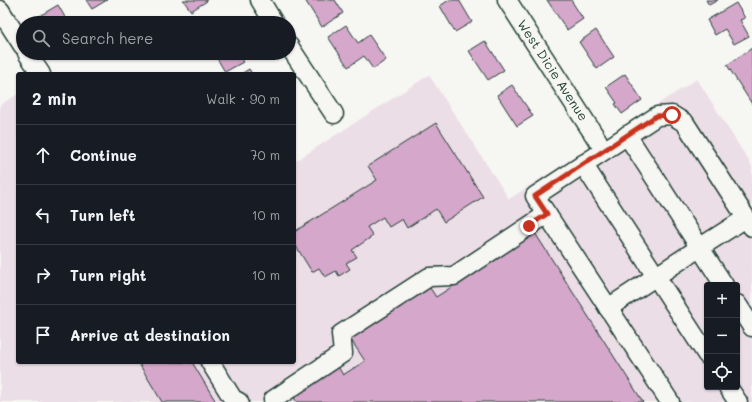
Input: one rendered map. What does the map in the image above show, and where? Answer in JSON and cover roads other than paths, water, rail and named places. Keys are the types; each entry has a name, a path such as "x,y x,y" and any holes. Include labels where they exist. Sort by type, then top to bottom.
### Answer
{"street":[{"path":"260,0 270,16"},
{"name":"West Dicie Avenue","path":"507,0 598,141"},
{"path":"0,10 16,35"},
{"path":"296,57 334,114"},
{"path":"32,60 40,72"},
{"path":"608,308 700,248 749,223 685,123 672,115 656,116 535,196 608,308 670,402"},
{"path":"627,135 722,282"},
{"path":"583,164 706,354"},
{"path":"272,401 343,353 341,334 429,278 454,276 547,214"},
{"path":"740,309 752,327"},
{"path":"211,364 233,399 239,402"},
{"path":"730,390 738,402"}]}
